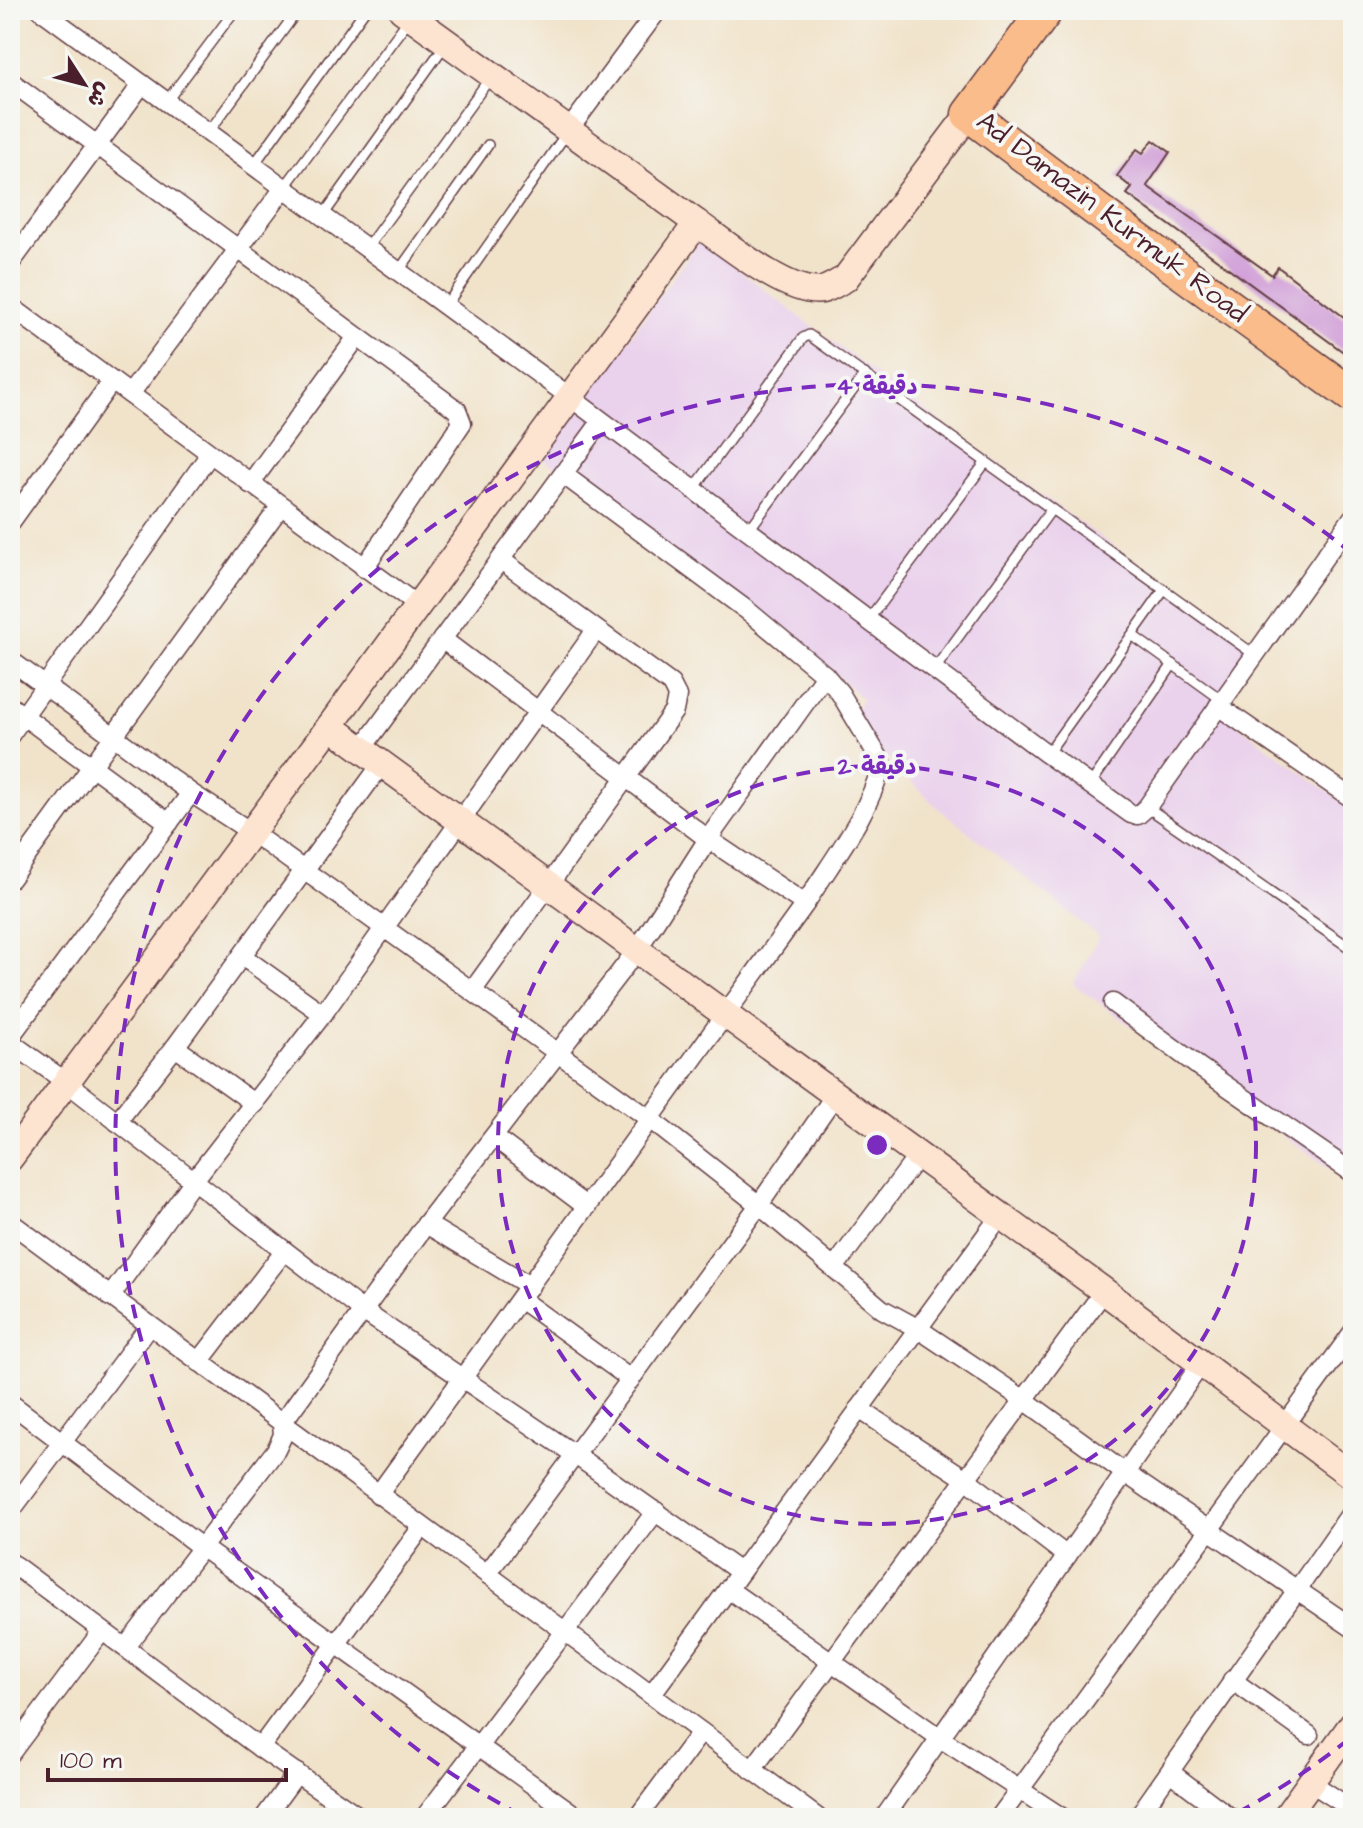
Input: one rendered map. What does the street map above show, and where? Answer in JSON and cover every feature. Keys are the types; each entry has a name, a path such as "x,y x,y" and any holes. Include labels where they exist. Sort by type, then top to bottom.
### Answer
{"highway":[{"name":"Ad Damazin Kurmuk Road","path":"1046,10 969,114 1353,396"}],"street":[{"path":"42,10 1131,814 1138,815 1147,807 1353,517"},
{"path":"568,131 658,10"},
{"path":"406,13 697,223 772,275 796,286 821,290 845,279 969,114"},
{"path":"10,81 457,410 462,423 364,568"},
{"path":"10,264 142,84"},
{"path":"130,394 284,188"},
{"path":"10,1158 697,223"},
{"path":"13,314 112,381 418,606"},
{"path":"250,484 357,337"},
{"path":"10,523 112,381"},
{"path":"117,1122 304,871 442,639 601,422"},
{"path":"10,735 17,711 46,687 210,454"},
{"path":"378,1495 805,904 854,829 876,786 882,763 840,693 825,675 748,611 564,475"},
{"path":"10,879 280,507"},
{"path":"473,990 674,711 677,696 671,684 501,560"},
{"path":"110,1297 194,1180 323,1014 596,630"},
{"path":"442,639 708,839 805,904"},
{"path":"10,660 191,793 251,832 651,1120 759,1205 882,1309 917,1328 1023,1399 1125,1473 1353,1628"},
{"path":"126,1647 276,1450 283,1435 282,1423 426,1224 637,950 708,839 825,675"},
{"path":"1220,703 1353,799"},
{"path":"17,711 169,823"},
{"path":"330,726 1104,1291 1353,1477"},
{"path":"191,793 10,1039 363,1311 574,1454 740,1572"},
{"path":"242,956 323,1014"},
{"path":"1113,1003 1202,1069 1353,1173"},
{"path":"175,1047 255,1104"},
{"path":"487,1574 759,1205 835,1095"},
{"path":"495,1138 587,1207"},
{"path":"834,1268 918,1156"},
{"path":"651,1695 1000,1216"},
{"path":"10,1222 818,1818"},
{"path":"426,1224 525,1293 629,1378"},
{"path":"199,1362 284,1251"},
{"path":"752,1770 1104,1291"},
{"path":"10,1512 149,1326"},
{"path":"999,1818 1353,1332"},
{"path":"884,1818 1201,1364"},
{"path":"10,1403 201,1547 579,1818"},
{"path":"859,1409 966,1479 1067,1556"},
{"path":"1137,1818 1353,1510"},
{"path":"424,1818 656,1511"},
{"path":"260,1748 422,1527"},
{"path":"10,1562 260,1748 361,1818"},
{"path":"728,1589 940,1738 1063,1818"},
{"path":"10,1754 102,1631"},
{"path":"1232,1680 1309,1735"},
{"path":"1285,1818 1353,1723"},
{"path":"637,1818 701,1732"},
{"path":"1170,1772 1231,1818"},
{"path":"264,1818 297,1773"},
{"path":"1310,1782 1353,1810"}],"lane":[{"path":"166,102 235,10"},
{"path":"208,133 298,10"},
{"path":"253,166 365,10"},
{"path":"284,188 406,13"},
{"path":"322,217 447,43"},
{"path":"366,249 492,76"},
{"path":"445,307 568,131"},
{"path":"398,272 488,145"},
{"path":"693,490 803,338 809,335 1255,655"},
{"path":"748,531 865,374"},
{"path":"867,620 986,462"},
{"path":"934,670 1051,510"},
{"path":"1047,754 1164,590"},
{"path":"1132,635 1220,703"},
{"path":"1090,785 1173,664"},
{"path":"1147,807 1353,950"}],"shaded area":[{"path":"700,240 868,369 1253,645 1211,705 1353,810 1353,1185 1073,984 1099,937 936,806 849,720 862,699 828,667 543,458"}],"building":[{"path":"1153,140 1170,152 1147,186 1272,275 1278,267 1353,324 1353,359 1127,194 1132,188 1117,176 1137,149 1143,153"}]}
